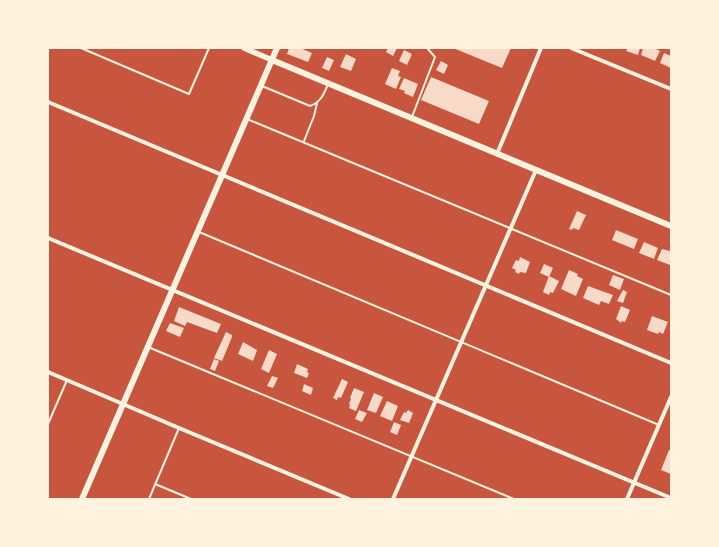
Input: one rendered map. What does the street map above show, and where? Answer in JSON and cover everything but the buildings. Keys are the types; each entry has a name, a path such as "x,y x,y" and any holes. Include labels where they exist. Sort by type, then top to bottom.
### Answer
{"main road":[{"path":"82,499 277,48"},
{"path":"272,60 671,226"}],"street":[{"path":"244,48 272,60"},
{"path":"497,154 540,48"},
{"path":"571,48 671,89"},
{"path":"48,102 671,363"},
{"path":"393,499 536,170"},
{"path":"48,238 671,498"},
{"path":"48,372 349,499"},
{"path":"627,499 671,397"}],"lane":[{"path":"81,48 189,94 209,48"},
{"path":"412,118 435,57 427,48"},
{"path":"304,141 314,116 317,103 329,84"},
{"path":"261,86 310,106 317,103"},
{"path":"247,118 671,295"},
{"path":"198,231 659,425"},
{"path":"148,347 514,499"},
{"path":"48,424 67,380"},
{"path":"149,499 179,428"},
{"path":"155,484 191,499"}]}
